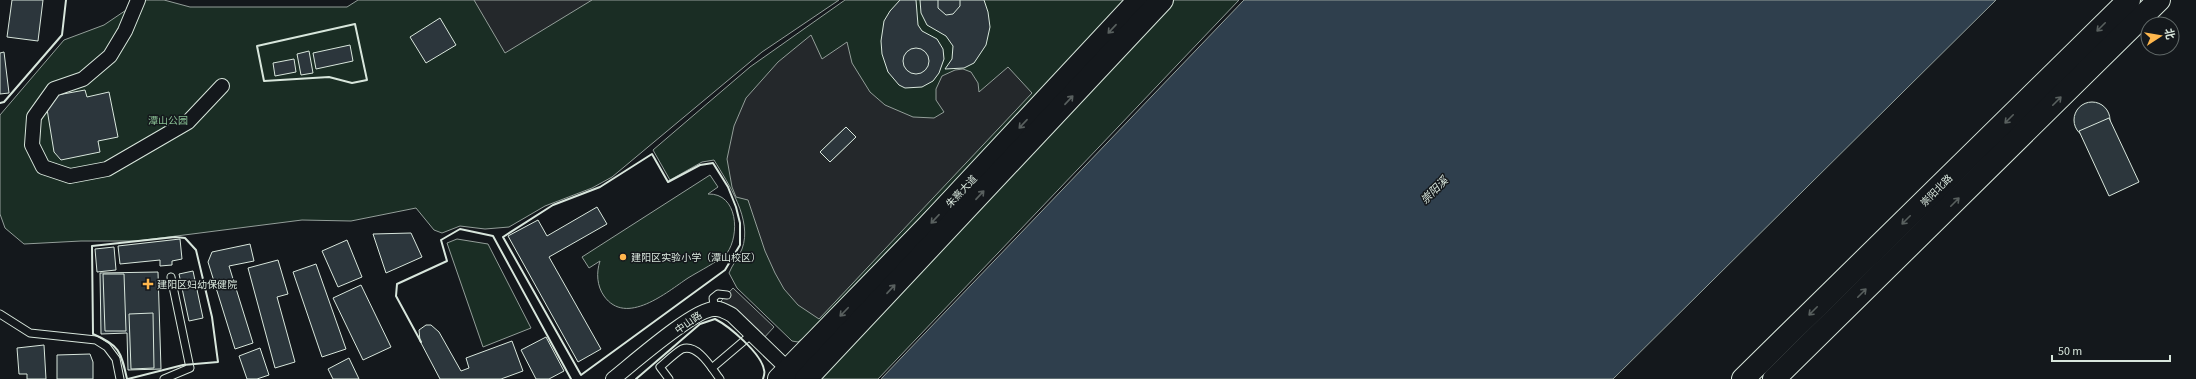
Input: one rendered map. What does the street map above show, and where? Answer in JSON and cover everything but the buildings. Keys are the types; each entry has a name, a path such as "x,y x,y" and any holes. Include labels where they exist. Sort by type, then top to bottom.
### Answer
{"main road":[{"name":"朱熹大道","path":"793,377 928,226 1139,0"},
{"name":"朱熹大道","path":"793,377 1162,0"},
{"name":"崇阳北路","path":"1743,379 2129,0"},
{"path":"1774,379 2159,0"}],"street":[{"path":"138,0 125,31 110,56 83,80 54,89 34,117 32,144 43,167 70,176 107,169 188,122 222,86"},
{"name":"中山路","path":"613,379 695,316 715,309 724,310"},
{"path":"724,310 732,315 752,334 793,377"}],"lane":[{"path":"164,379 190,368 171,277"},
{"path":"724,310 716,308 712,301 715,296 727,295"},
{"path":"0,314 30,333 96,340 107,347 116,359 120,379"},
{"path":"712,368 752,334"},
{"path":"670,379 660,367 682,349 691,349 697,352 720,379"}],"green space":[{"name":"潭山公园","path":"141,0 164,0 190,7 347,7 358,0 839,0 762,52 612,177 592,188 545,206 509,227 485,229 460,226 442,233 434,230 416,208 351,221 302,220 137,241 81,241 24,244 5,228 0,214 0,115 64,40 104,25"},
{"path":"845,0 1129,0 806,336 798,342 792,341 737,288 729,273 742,249 745,238 744,226 742,214 732,191 714,160 702,162 670,180 653,150 750,67"},
{"path":"1173,0 1239,0 878,379 816,379"},
{"path":"710,175 718,187 708,194 718,196 725,200 731,207 734,216 734,236 727,253 658,298 646,304 635,308 623,308 613,305 604,296 600,288 598,270 600,261 589,268 582,257"},
{"path":"457,239 488,244 531,328 483,347 447,243"}],"shaded area":[{"path":"474,0 592,0 505,53"},
{"path":"811,35 822,59 847,42 852,63 870,92 885,105 913,117 934,118 944,112 936,100 936,89 942,76 955,70 963,69 971,72 978,83 979,92 1008,67 1032,93 819,319 798,305 784,289 765,251 748,200 736,197 732,187 727,159 734,126 746,98 778,62","holes":["846,127 856,137 830,162 820,152"]},
{"path":"733,288 774,327 762,340 721,301"}],"water":[{"name":"崇阳溪","path":"1244,0 1996,0 1613,379 881,379"}],"wall":[{"path":"0,103 4,102 62,35 66,0"},
{"path":"355,24 367,80 352,83 329,77 264,81 257,46 355,24"},
{"path":"652,154 668,182 700,165 713,163 728,187 736,207 740,223 740,245 725,270 581,375 503,237 553,205 600,187 652,154"},
{"path":"421,342 396,296 397,284 447,261 441,240 460,229 493,236 571,379"},
{"path":"127,379 123,362 118,350 102,338 93,334 92,246 175,237 185,238 196,250 212,317 218,362 183,365 128,379"},
{"path":"636,379 700,324 715,319 744,341 757,356 764,371 763,379"}],"place":[{"name":"建阳区实验小学（潭山校区）","path":"623,257"},
{"name":"建阳区妇幼保健院","path":"148,284"}]}
